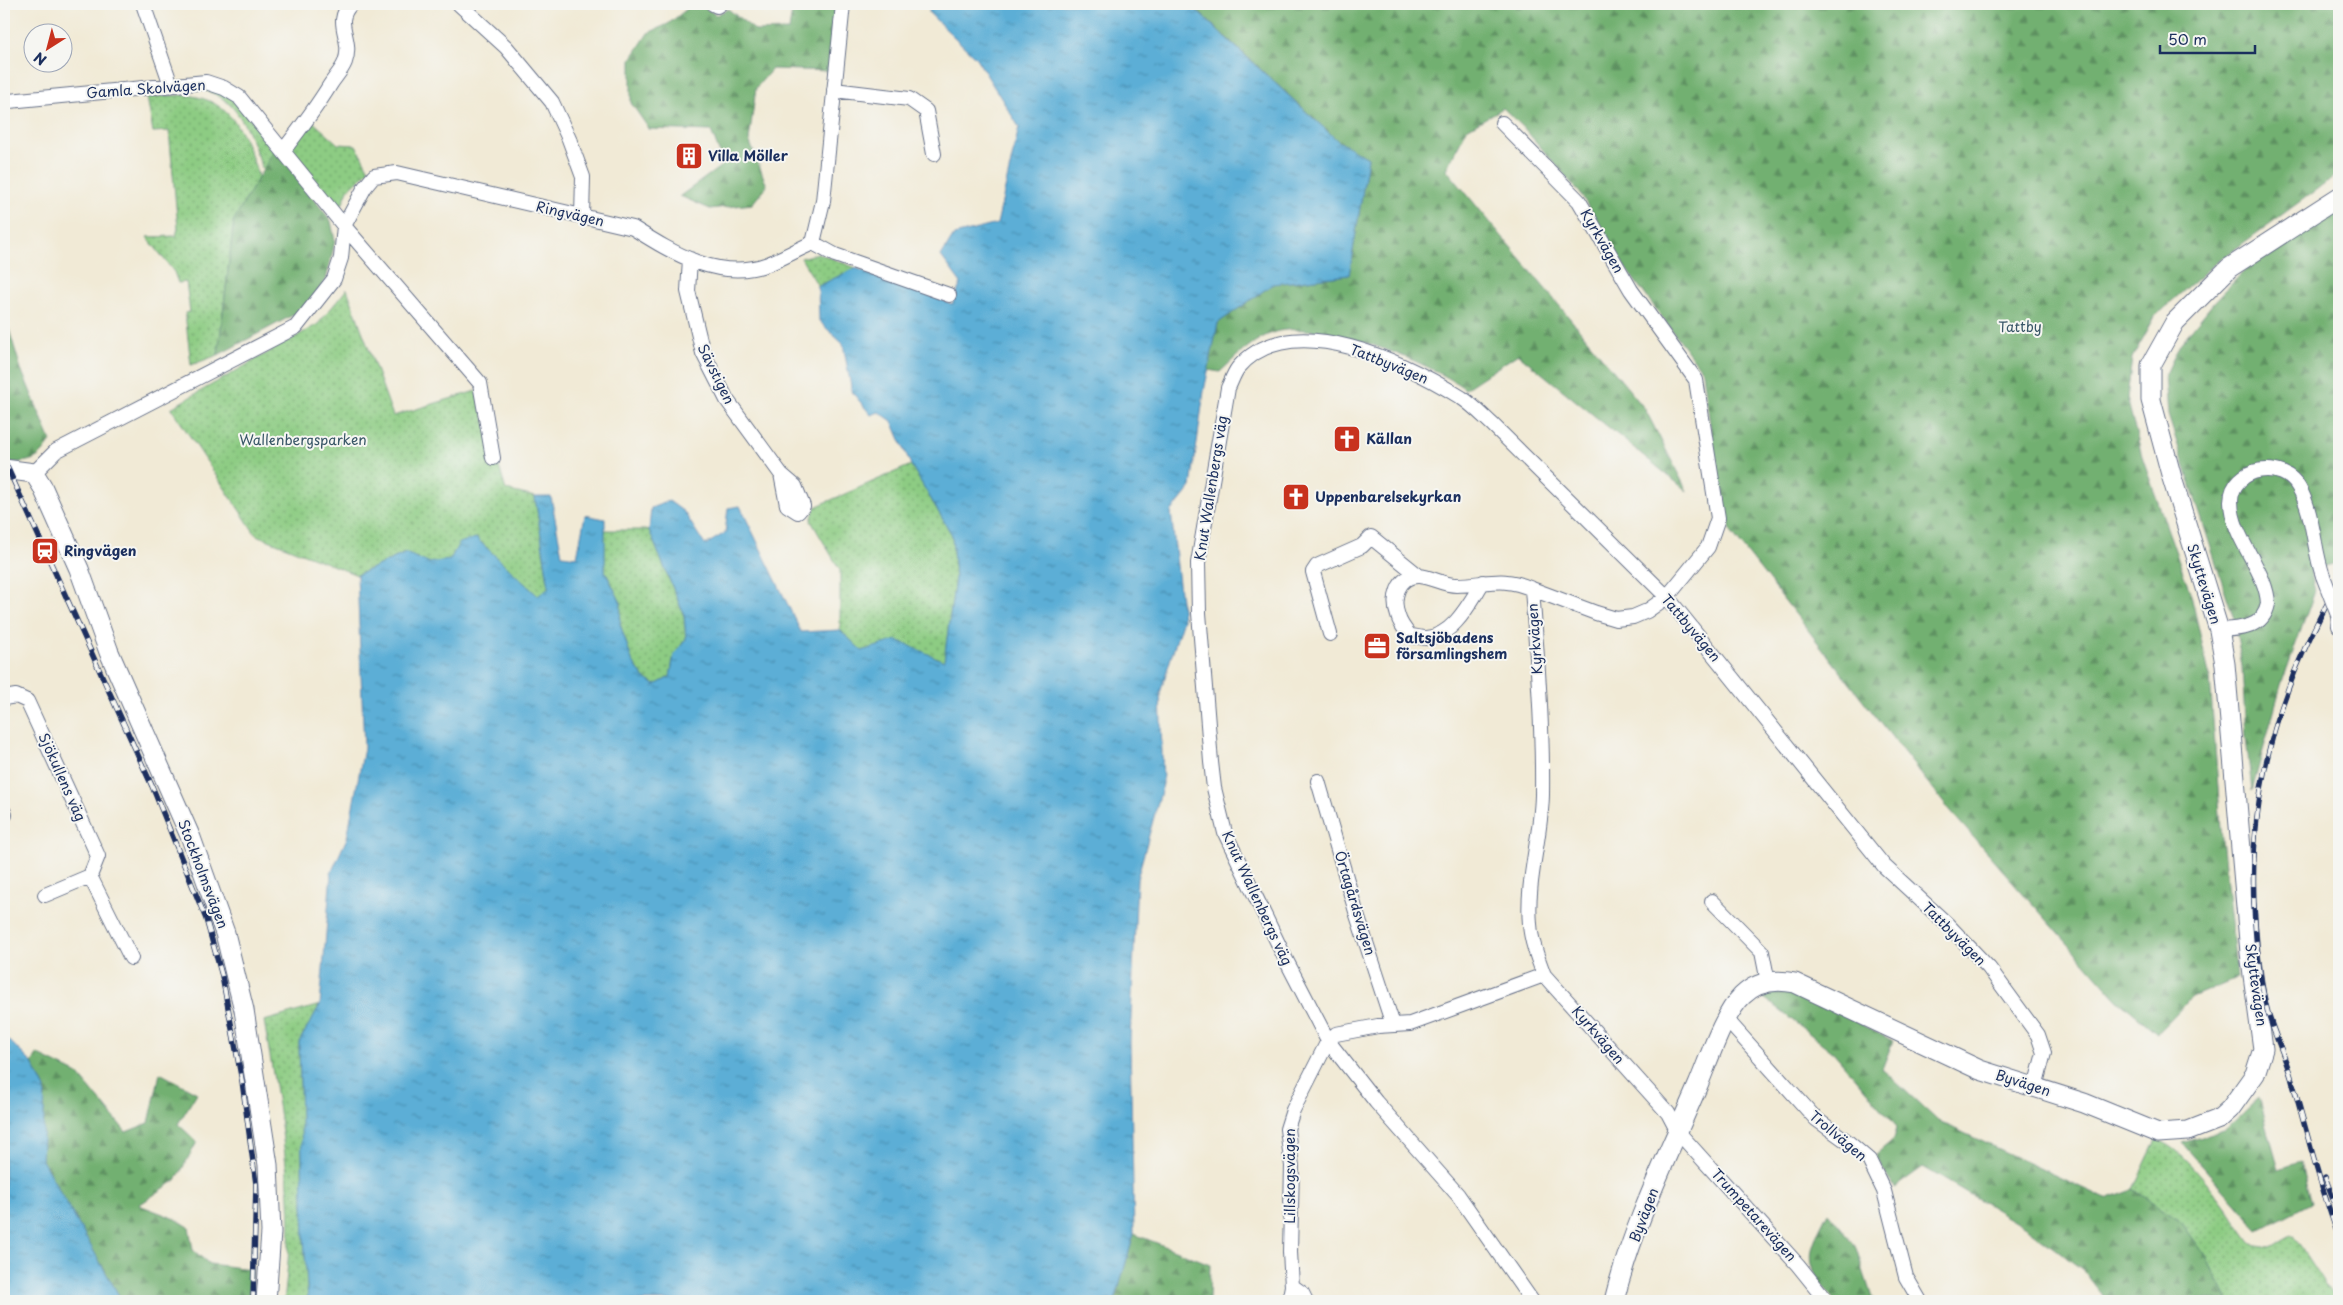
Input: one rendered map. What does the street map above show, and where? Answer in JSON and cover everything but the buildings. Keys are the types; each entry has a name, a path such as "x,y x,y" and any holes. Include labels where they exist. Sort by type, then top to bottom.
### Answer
{"street":[{"path":"143,4 171,85"},
{"path":"283,151 312,113 345,62 349,43 342,22 344,10 350,4"},
{"path":"459,4 506,47 552,102 570,139 583,177 582,217"},
{"path":"713,4 717,6 720,4"},
{"path":"843,4 823,201 813,243 835,255 949,295"},
{"name":"Gamla Skolvägen","path":"4,99 9,101 206,82 224,88 239,97 344,226"},
{"path":"834,90 909,99 926,111 934,154"},
{"name":"Kyrkvägen","path":"1502,124 1579,201 1631,290 1696,380 1708,441 1718,518 1708,546 1667,597 1647,612 1633,617 1616,619 1532,589 1540,695 1542,795 1539,835 1530,890 1530,924 1544,975 1668,1113 1678,1132"},
{"name":"Ringvägen","path":"34,473 56,451 296,327 334,279 341,258 344,226 365,187 374,176 397,172 632,228 666,249 690,259 726,270 750,269 769,264 813,243"},
{"name":"Skyttevägen","path":"2260,1063 2263,1049 2262,1036 2250,953 2228,689 2219,630 2172,478 2151,400 2151,365 2175,322 2229,268 2339,197"},
{"path":"344,226 480,383 493,458"},
{"name":"Sävstigen","path":"690,259 688,291 703,353 727,400 781,474"},
{"name":"Tattbyvägen","path":"1228,388 1238,368 1256,354 1274,344 1298,340 1323,340 1346,346 1415,372 1464,399 1494,426 1667,597 1884,866 1948,925 1989,968 2038,1034 2044,1053 2035,1087"},
{"name":"Knut Wallenbergs väg","path":"1228,388 1198,563 1198,612 1214,788 1225,833 1328,1041 1376,1102 1458,1195 1532,1301"},
{"path":"2219,630 2253,625 2262,619 2267,610 2268,599 2266,591 2242,538 2231,498 2236,486 2250,473 2265,468 2294,480 2300,488 2322,576 2339,620"},
{"path":"4,469 34,473"},
{"name":"Stockholmsvägen","path":"34,473 42,486 79,568 109,652 191,838 225,933 244,1010 268,1165 271,1232 266,1301"},
{"path":"1330,634 1313,572 1317,566 1362,546 1371,537 1419,576 1452,585 1496,580 1511,582 1532,589"},
{"path":"1419,576 1407,579 1399,587 1395,596 1396,606 1398,616 1410,636 1426,638 1440,634 1453,624 1483,582"},
{"name":"Sjökullens väg","path":"4,698 16,696 27,701 98,856 90,876"},
{"name":"Örtagårdsvägen","path":"1318,782 1357,915 1393,1025"},
{"path":"45,895 90,876 131,958"},
{"path":"1712,901 1762,952 1768,982"},
{"path":"1328,1041 1336,1034 1410,1024 1450,1011 1544,975"},
{"name":"Byvägen","path":"1614,1301 1621,1274 1678,1132 1727,1020 1742,996 1759,984 1777,980 1795,983 1980,1070 2084,1103 2158,1133 2188,1131 2219,1119 2230,1109 2260,1063"},
{"name":"Trollvägen","path":"1727,1020 1816,1119 1869,1160 1884,1190 1906,1277 1920,1301"},
{"name":"Lillskogsvägen","path":"1289,1301 1292,1286 1290,1252 1292,1166 1288,1129 1293,1110 1328,1041"},
{"name":"Trumpetarevägen","path":"1678,1132 1798,1265 1827,1301"},
{"path":"1292,1286 1302,1293 1306,1301"}],"green space":[{"path":"693,4 699,4 716,15 728,9 756,31 789,30 793,4 838,4 831,71 772,69 756,88 749,140 767,186 752,204 710,209 680,196 724,164 711,131 649,129 631,103 631,59 648,33 668,24"},
{"name":"Tattby","path":"1190,4 2339,4 2339,173 2212,266 2156,315 2132,358 2127,398 2143,460 2191,595 2210,678 2221,829 2237,978 2192,997 2157,1033 2117,999 1950,811 1731,532 1715,462 1703,372 1626,269 1580,193 1523,127 1503,108 1467,129 1446,169 1645,409 1687,491 1518,354 1465,389 1426,366 1373,345 1318,331 1294,330 1275,332 1259,339 1220,372 1208,370 1218,323 1273,284 1349,275 1368,158 1338,141"},
{"path":"206,84 237,101 275,149 263,171 243,122 226,101 215,94 202,90 174,90"},
{"path":"183,95 214,103 226,112 235,122 242,135 259,178 234,220 218,355 191,365 185,313 190,312 186,282 178,283 174,272 147,237 176,236 178,228 169,131 153,132 147,97"},
{"path":"311,120 338,144 356,145 369,170 348,190 342,205 339,207 288,149"},
{"path":"275,149 331,221 335,241 326,280 311,300 295,314 218,355 234,220"},
{"path":"2339,206 2339,556 2332,564 2310,570 2315,591 2281,685 2252,791 2246,738 2242,666 2234,619 2168,415 2165,376 2180,344 2214,302 2250,265"},
{"path":"818,253 856,268 818,286 801,258"},
{"name":"Wallenbergsparken","path":"347,289 393,416 476,391 506,490 535,497 549,588 538,596 476,538 451,560 428,564 405,553 357,575 256,535 171,408 318,324"},
{"path":"4,313 21,369 51,441 42,453 34,459 24,462 10,463 4,447"},
{"path":"911,465 952,535 955,578 944,661 897,641 862,651 840,630 840,570 811,521 815,507"},
{"path":"604,530 649,530 684,616 686,639 674,655 670,677 655,685 643,677 632,660 620,624 621,603 605,571"},
{"path":"1781,991 1802,994 1893,1041 1882,1069 1938,1121 2106,1199 2133,1189 2181,1222 2205,1255 2228,1301 2107,1301 2083,1270 2027,1228 1923,1167 1894,1188 1875,1155 1894,1139 1897,1127 1834,1053 1763,997"},
{"path":"320,1005 299,1042 304,1238 308,1301 284,1301 289,1250 289,1199 282,1132 264,1021"},
{"path":"37,1054 78,1074 126,1132 149,1123 160,1073 197,1093 178,1124 197,1142 176,1180 139,1205 176,1219 189,1227 193,1250 209,1264 251,1269 248,1301 122,1301 42,1160 45,1089 32,1063"},
{"path":"2259,1098 2279,1169 2300,1162 2311,1203 2259,1230 2182,1143 2226,1129"},
{"path":"2156,1140 2168,1145 2195,1169 2252,1244 2270,1247 2293,1234 2337,1301 2228,1301 2205,1255 2181,1222 2133,1189"},
{"path":"1828,1212 1855,1245 1873,1301 1835,1301 1817,1277 1811,1258 1812,1248"},
{"path":"1134,1234 1210,1264 1209,1301 1115,1301"}],"water":[{"path":"930,4 1189,4 1338,141 1368,158 1349,275 1273,284 1218,323 1204,391 1191,487 1171,512 1183,619 1160,693 1163,784 1137,879 1130,1042 1134,1234 1115,1301 308,1301 304,1238 299,1042 320,1005 331,873 347,838 364,748 357,575 406,553 428,563 450,560 459,543 476,538 538,596 549,587 535,497 551,497 562,555 577,557 585,515 605,519 605,571 621,603 620,624 632,660 643,677 655,685 670,677 674,655 686,639 684,615 649,530 651,508 669,501 684,512 705,545 725,533 728,508 740,506 801,632 840,630 862,651 897,640 944,661 955,578 952,535 911,465 892,421 879,412 871,415 852,392 843,344 819,321 818,286 856,268 952,304 961,283 941,256 954,235 997,224 1019,127 976,58 929,13"},
{"path":"4,1035 32,1063 45,1089 42,1160 122,1301 4,1301"}],"railway":[{"path":"4,460 152,786 206,919 222,976 242,1081 256,1184 253,1301"},
{"path":"2339,583 2317,623 2282,705 2261,789 2255,833 2253,877 2257,946 2265,1002 2290,1075 2320,1180 2339,1237"},
{"path":"2325,1177 2339,1214"}],"place":[{"name":"Villa Möller","path":"689,156"},
{"name":"Källan","path":"1347,439"},
{"name":"Uppenbarelsekyrkan","path":"1296,497"},
{"name":"Ringvägen","path":"45,551"},
{"name":"Saltsjöbadens församlingshem","path":"1377,646"}]}
